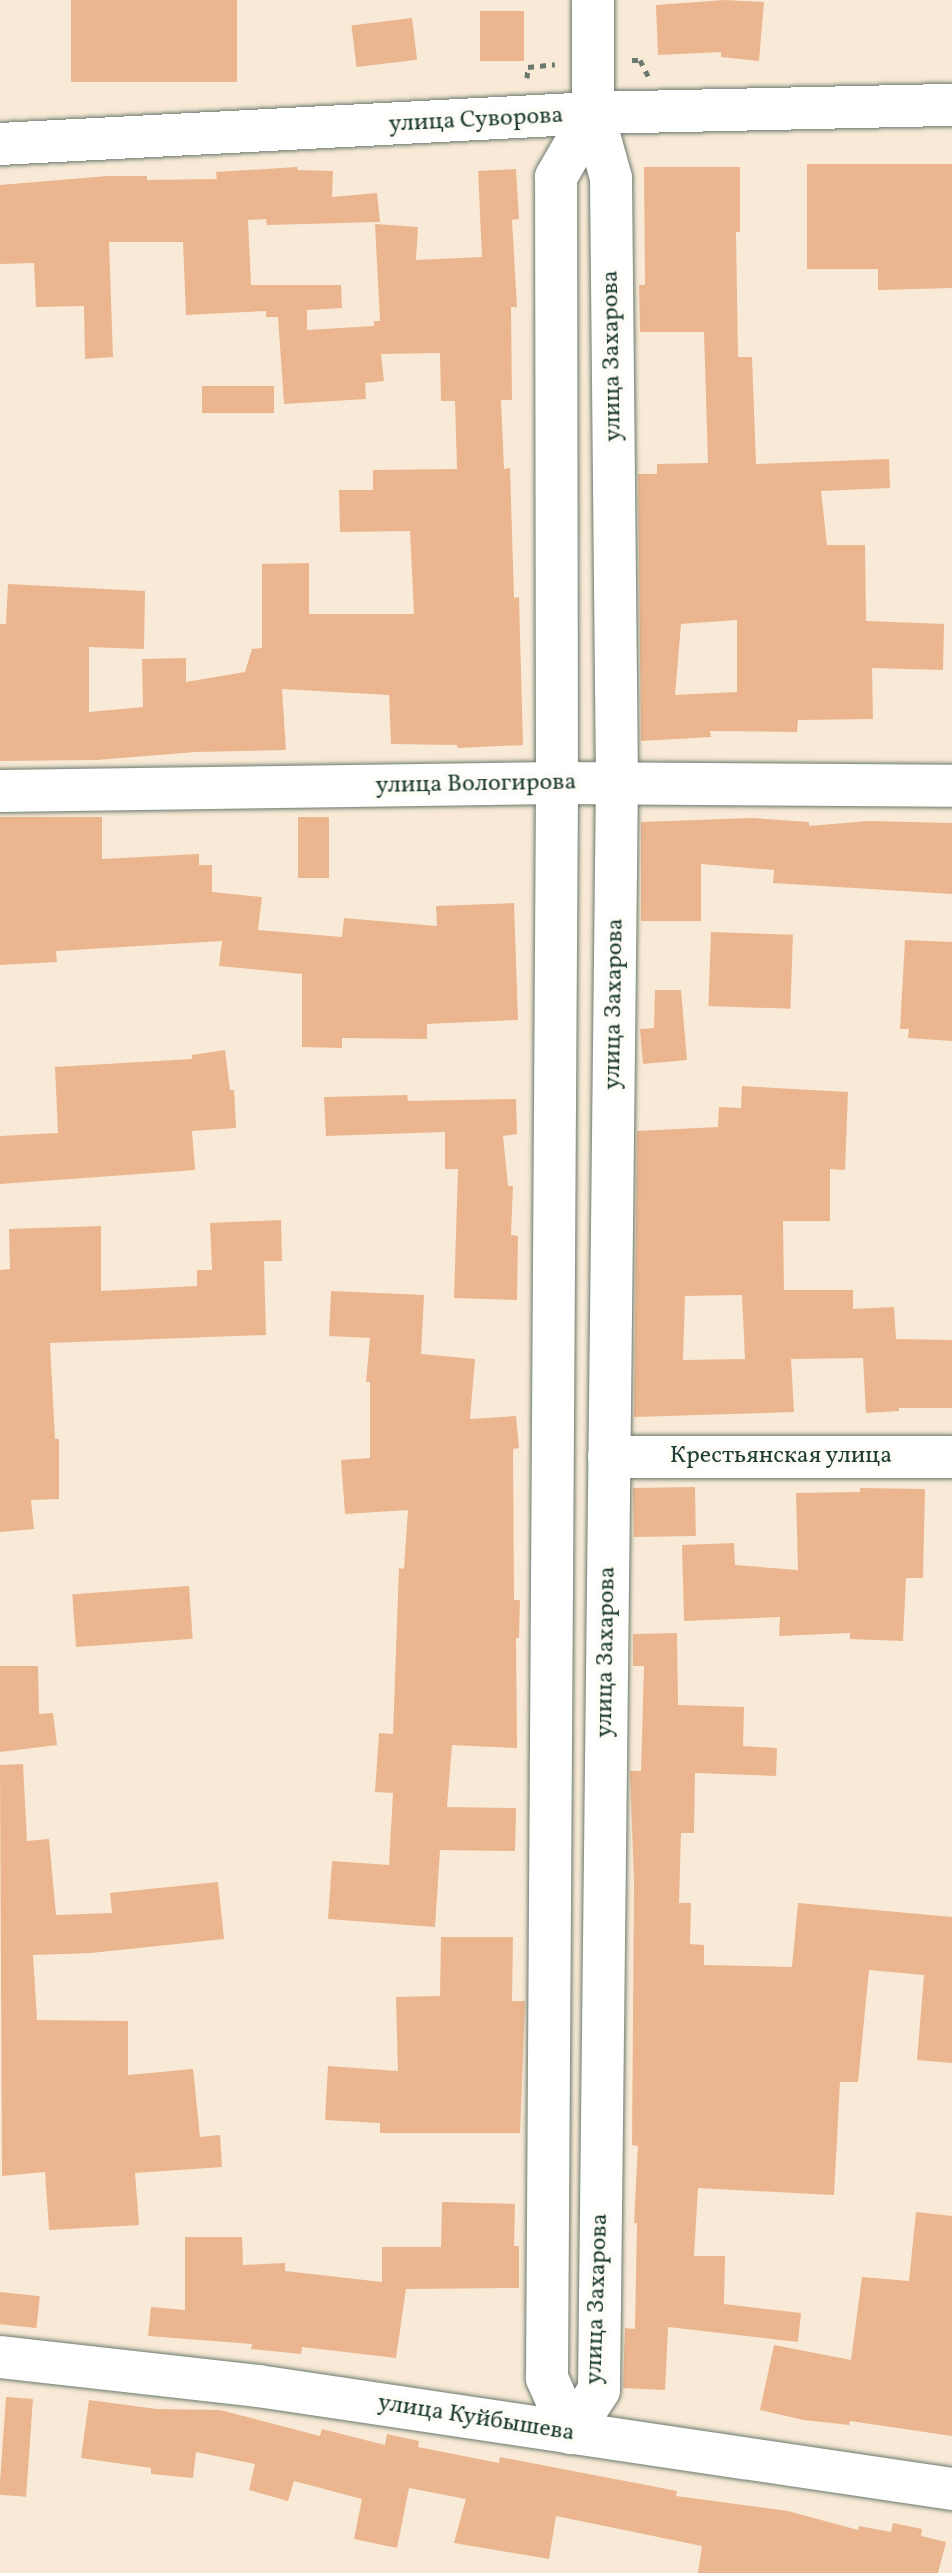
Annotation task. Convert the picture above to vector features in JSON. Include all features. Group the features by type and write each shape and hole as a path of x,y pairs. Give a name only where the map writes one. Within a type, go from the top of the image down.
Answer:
{"street":[{"name":"улица Захарова","path":"571,2433 599,2390 617,783 611,178 593,113 593,0"},
{"name":"улица Суворова","path":"0,144 593,113 952,105"},
{"name":"улица Захарова","path":"571,2433 547,2378 557,783 556,177 593,113"},
{"name":"улица Вологирова","path":"0,791 557,783 952,786"},
{"name":"Крестьянская улица","path":"609,1457 952,1457"},
{"name":"улица Куйбышева","path":"0,2357 258,2386 952,2489"}],"path":[{"path":"631,60 640,60 651,83"},
{"path":"527,91 528,67 564,63"}],"building":[{"path":"71,0 237,0 237,82 71,82"},
{"path":"725,0 764,2 759,61 721,57 721,52 658,55 656,5"},
{"path":"480,11 524,11 524,61 480,61"},
{"path":"412,18 417,60 357,67 351,25"},
{"path":"807,164 952,164 952,288 878,290 878,269 807,269"},
{"path":"297,167 298,170 333,171 332,197 377,193 380,222 267,225 266,219 248,220 251,285 341,285 342,308 307,310 307,330 374,326 374,321 380,321 375,224 418,227 416,260 482,257 478,171 516,169 519,219 512,220 517,307 511,307 512,400 501,400 504,469 510,468 514,598 519,597 523,745 458,748 457,745 391,744 389,695 282,689 286,750 196,752 96,760 0,761 0,624 6,624 8,584 145,591 144,649 89,647 89,712 143,707 142,659 186,658 186,682 245,672 252,649 262,648 262,564 309,563 309,614 414,614 410,531 340,532 339,490 373,490 373,470 457,469 455,401 441,401 440,353 381,354 384,381 365,383 366,399 284,404 278,317 266,317 266,311 186,315 183,242 109,242 113,357 85,359 84,306 36,307 34,263 0,264 0,185 108,176 147,176 147,180 217,179 216,172"},
{"path":"644,167 740,167 740,232 736,232 738,357 752,357 756,464 889,459 890,488 821,491 827,545 865,545 866,621 944,624 943,670 872,668 873,719 798,720 797,732 710,731 711,737 641,741 638,474 657,474 657,464 708,463 704,332 640,332 639,285 645,285","holes":["737,620 737,692 675,695 681,624"]},
{"path":"202,386 274,386 274,413 202,413"},
{"path":"0,817 102,817 102,859 199,854 199,865 212,865 212,892 262,897 258,930 342,937 344,918 437,926 436,906 514,903 518,1020 427,1024 427,1039 342,1038 342,1048 302,1047 302,974 219,966 222,941 56,951 57,962 0,965"},
{"path":"298,817 329,817 329,878 298,878"},
{"path":"752,818 809,822 809,826 868,821 952,823 952,894 773,883 774,870 701,864 701,921 641,921 641,822"},
{"path":"711,932 793,935 790,1009 708,1006"},
{"path":"905,940 952,942 952,1041 908,1038 909,1029 900,1029"},
{"path":"655,990 681,990 687,1060 643,1064 640,1029 654,1028"},
{"path":"225,1050 230,1090 234,1090 236,1128 192,1131 195,1170 0,1184 0,1136 58,1133 55,1067 192,1059 192,1055"},
{"path":"742,1086 848,1092 845,1170 830,1169 830,1221 783,1221 784,1290 853,1290 853,1309 894,1307 896,1339 952,1340 952,1408 899,1408 899,1411 866,1413 863,1358 791,1359 794,1412 634,1417 637,1131 718,1127 719,1107 741,1108","holes":["742,1295 745,1359 683,1360 685,1296"]},
{"path":"407,1095 408,1101 516,1099 517,1134 503,1136 508,1186 513,1186 511,1235 518,1236 517,1300 454,1298 458,1169 445,1169 445,1132 326,1136 324,1097"},
{"path":"281,1220 282,1261 264,1261 266,1335 50,1343 55,1439 59,1439 59,1499 31,1500 34,1529 0,1532 0,1270 10,1269 9,1229 101,1226 101,1291 197,1286 197,1270 212,1270 210,1223"},
{"path":"331,1291 424,1295 421,1354 475,1359 470,1419 516,1416 519,1448 513,1449 514,1600 520,1600 519,1638 516,1638 517,1748 452,1745 447,1807 516,1808 515,1851 440,1850 435,1927 328,1919 332,1861 389,1865 393,1793 375,1792 379,1733 393,1734 399,1568 404,1569 408,1510 345,1514 341,1460 370,1458 370,1382 366,1382 370,1338 329,1336"},
{"path":"695,1487 696,1536 634,1537 633,1488"},
{"path":"860,1488 925,1489 923,1578 906,1578 903,1641 850,1639 850,1633 779,1636 780,1617 684,1621 682,1545 734,1543 735,1565 798,1570 796,1493 860,1492"},
{"path":"189,1586 193,1639 76,1647 72,1594"},
{"path":"677,1633 678,1705 744,1707 743,1746 777,1748 776,1776 695,1773 694,1833 681,1833 679,1903 691,1903 690,1944 704,1945 704,1965 792,1967 798,1903 952,1917 952,2063 917,2060 924,1975 869,1970 858,2082 840,2082 834,2195 698,2188 694,2256 725,2256 724,2304 801,2313 798,2342 668,2327 665,2390 623,2388 625,2328 635,2329 637,2223 634,2223 638,2146 632,2145 634,1882 630,1771 641,1771 644,1666 633,1666 633,1634"},
{"path":"0,1666 38,1666 39,1714 53,1713 57,1745 0,1752"},
{"path":"23,1764 27,1841 49,1839 56,1915 112,1913 110,1893 218,1882 224,1939 91,1953 33,1955 37,2020 128,2021 128,2075 193,2069 200,2137 220,2135 222,2167 135,2173 139,2225 49,2230 45,2172 2,2176 0,1765"},
{"path":"441,1937 513,1937 512,2001 525,2001 520,2133 380,2133 380,2123 325,2120 328,2066 398,2071 396,1997 440,1996"},
{"path":"442,2202 515,2204 514,2246 519,2246 519,2288 406,2289 396,2358 302,2347 301,2354 251,2349 252,2344 148,2336 151,2307 185,2310 185,2237 242,2237 243,2265 285,2263 285,2271 382,2282 382,2247 441,2247"},
{"path":"916,2212 952,2216 952,2436 850,2421 849,2425 804,2420 760,2410 774,2345 851,2360 862,2277 909,2281"},
{"path":"0,2292 40,2296 36,2328 0,2324"},
{"path":"6,2397 33,2399 26,2497 0,2495"},
{"path":"89,2400 157,2409 220,2410 320,2436 322,2429 385,2445 387,2434 419,2441 418,2447 499,2463 500,2457 677,2491 676,2496 788,2511 858,2530 859,2526 891,2532 893,2523 922,2529 921,2536 946,2542 938,2573 698,2573 702,2546 556,2516 549,2559 454,2543 466,2499 409,2488 397,2548 354,2539 362,2499 294,2481 288,2501 249,2490 255,2464 196,2452 193,2478 151,2474 151,2468 81,2458"}]}
